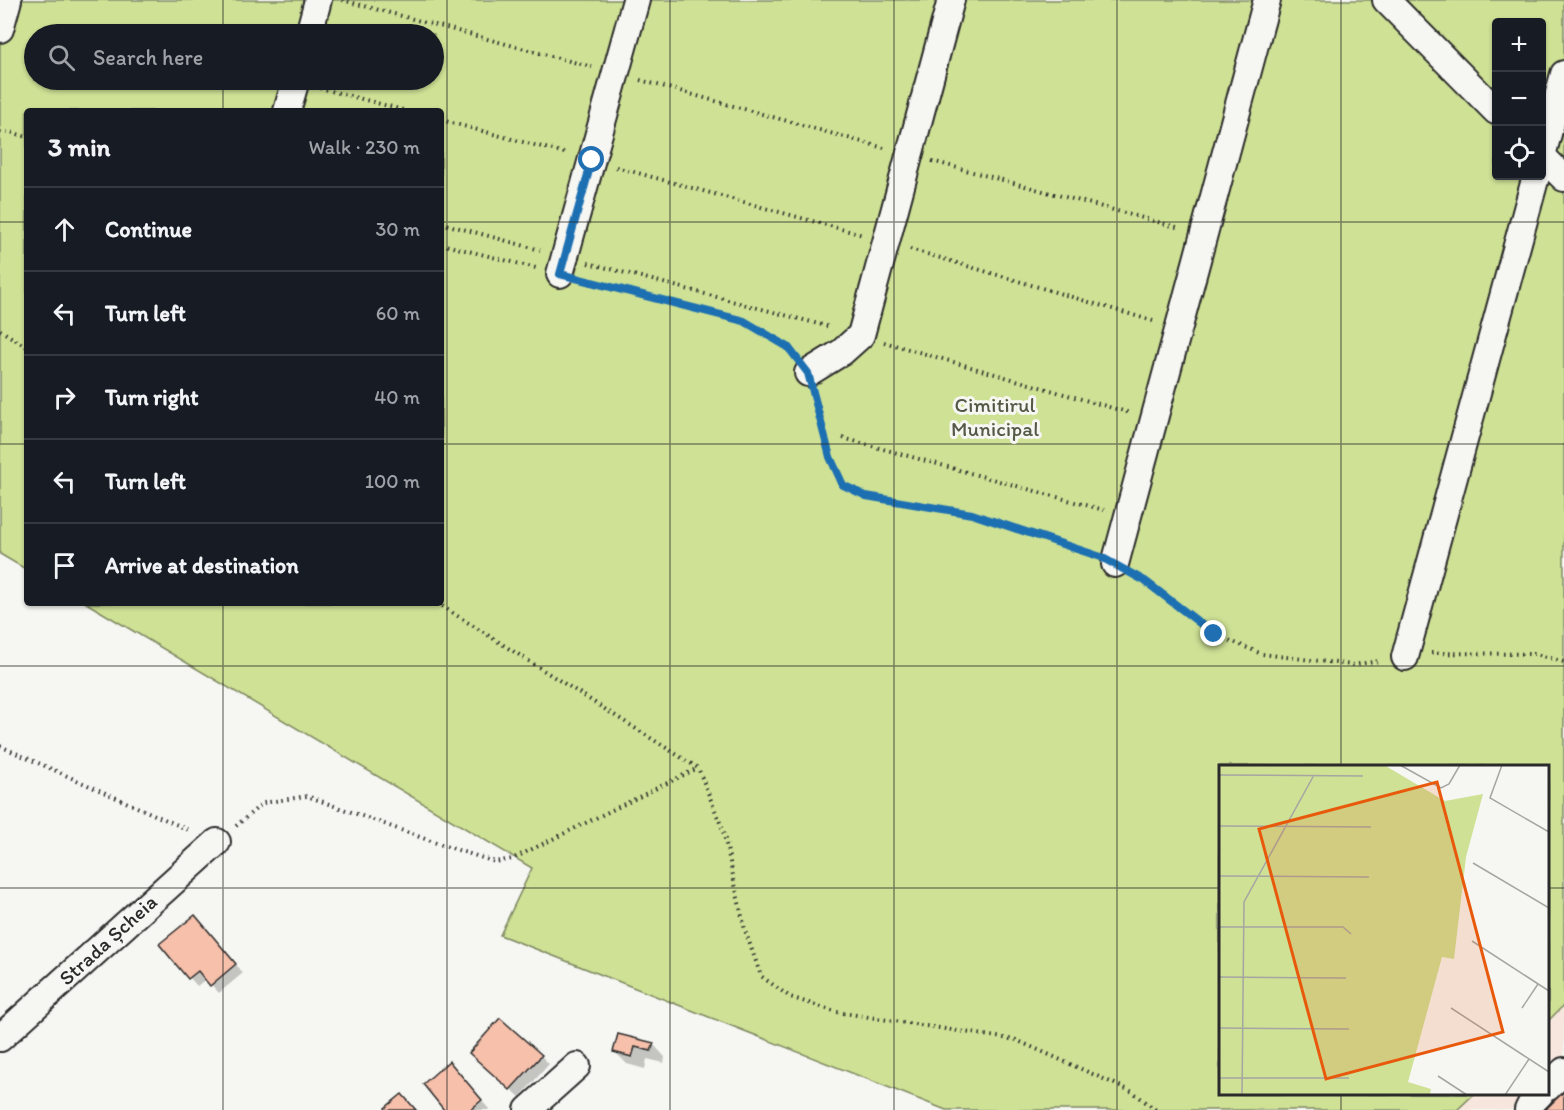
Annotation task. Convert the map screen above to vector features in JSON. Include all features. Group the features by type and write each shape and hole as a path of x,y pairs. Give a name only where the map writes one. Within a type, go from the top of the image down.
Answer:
{"street":[{"path":"0,29 8,0"},
{"path":"312,24 318,0"},
{"path":"563,266 636,0"},
{"path":"808,373 842,352 861,335 951,0"},
{"path":"1115,564 1267,0"},
{"path":"1386,0 1492,106"},
{"path":"1546,141 1564,74"},
{"path":"288,108 293,90"},
{"path":"1546,160 1564,178"},
{"path":"1405,657 1535,180"},
{"name":"Strada Șcheia","path":"0,1038 217,842"},
{"path":"528,1110 577,1066"},
{"path":"1549,1086 1564,1071"},
{"path":"1528,1110 1539,1095"}],"path":[{"path":"342,0 432,24"},
{"path":"444,27 1204,234"},
{"path":"329,90 395,108"},
{"path":"444,121 886,242 1178,329"},
{"path":"0,132 24,136"},
{"path":"444,224 563,266 744,321 788,347 808,373 830,457 843,485 866,496 972,514 1101,557 1145,581 1214,634 1262,654 1352,665 1437,652 1536,654 1564,662"},
{"path":"444,245 563,266"},
{"path":"0,330 24,345"},
{"path":"843,438 1128,516"},
{"path":"442,606 698,768 723,830 745,930 761,976 790,997 837,1012 1016,1040 1132,1092 1156,1110"},
{"path":"0,746 217,842 263,803 307,796 495,862 512,859 698,768"}],"shaded area":[{"path":"1564,1005 1564,1110 1457,1110 1473,1095 1549,1095 1549,1020"}],"green space":[{"name":"Cimitirul Municipal","path":"0,0 1564,0 1564,1005 1549,1020 1549,765 1219,765 1219,1095 1473,1095 1457,1110 946,1110 500,935 532,868 91,606 444,606 444,108 24,108 24,568 0,554"}],"building":[{"path":"195,915 236,964 210,986 198,971 188,979 159,944"},
{"path":"500,1018 542,1055 510,1090 469,1053"},
{"path":"618,1034 654,1043 651,1051 635,1047 632,1057 613,1052"},
{"path":"449,1061 482,1100 470,1110 444,1110 423,1084"},
{"path":"1564,1091 1564,1110 1545,1110"},
{"path":"402,1094 416,1110 386,1110 385,1108"}],"route":[{"path":"592,160 560,274 744,321 788,347 808,373 830,457 843,485 866,496 972,514 1101,557 1145,581 1214,634"}]}
